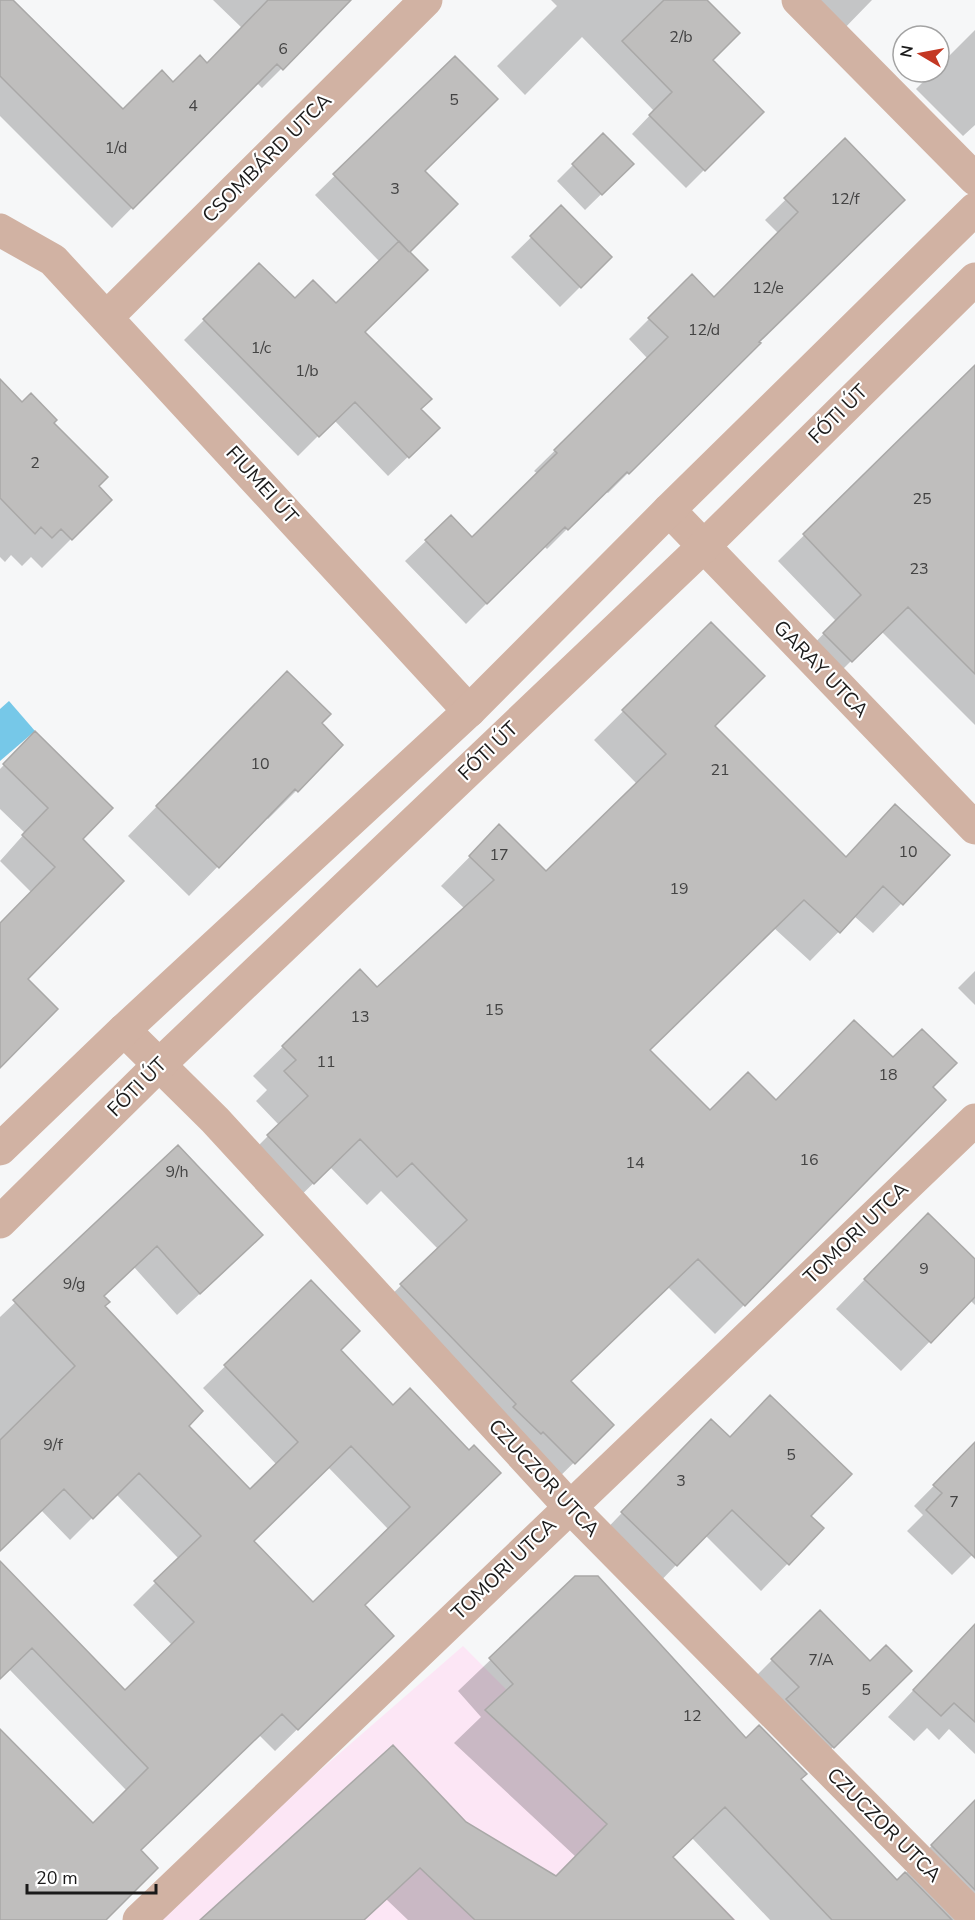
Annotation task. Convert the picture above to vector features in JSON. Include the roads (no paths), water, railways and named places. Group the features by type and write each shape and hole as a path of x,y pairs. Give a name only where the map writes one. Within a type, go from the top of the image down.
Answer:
{"street":[{"name":"CSOMBÁRD UTCA","path":"107,317 426,0"},
{"path":"798,0 975,179"},
{"name":"FIUMEI ÚT","path":"0,204 107,317 469,711"},
{"path":"0,1149 124,1030 469,711 669,510 975,209"},
{"name":"FIUMEI ÚT","path":"0,230 53,260"},
{"name":"FÓTI ÚT","path":"0,1222 160,1064 704,546 975,279"},
{"name":"GARAY UTCA","path":"669,510 975,828"},
{"name":"CZUCZOR UTCA","path":"124,1030 223,1129 568,1506 975,1917"},
{"name":"TOMORI UTCA","path":"140,1920 568,1506 975,1120"}],"water":[{"path":"9,701 35,731 0,761 0,709"}]}
